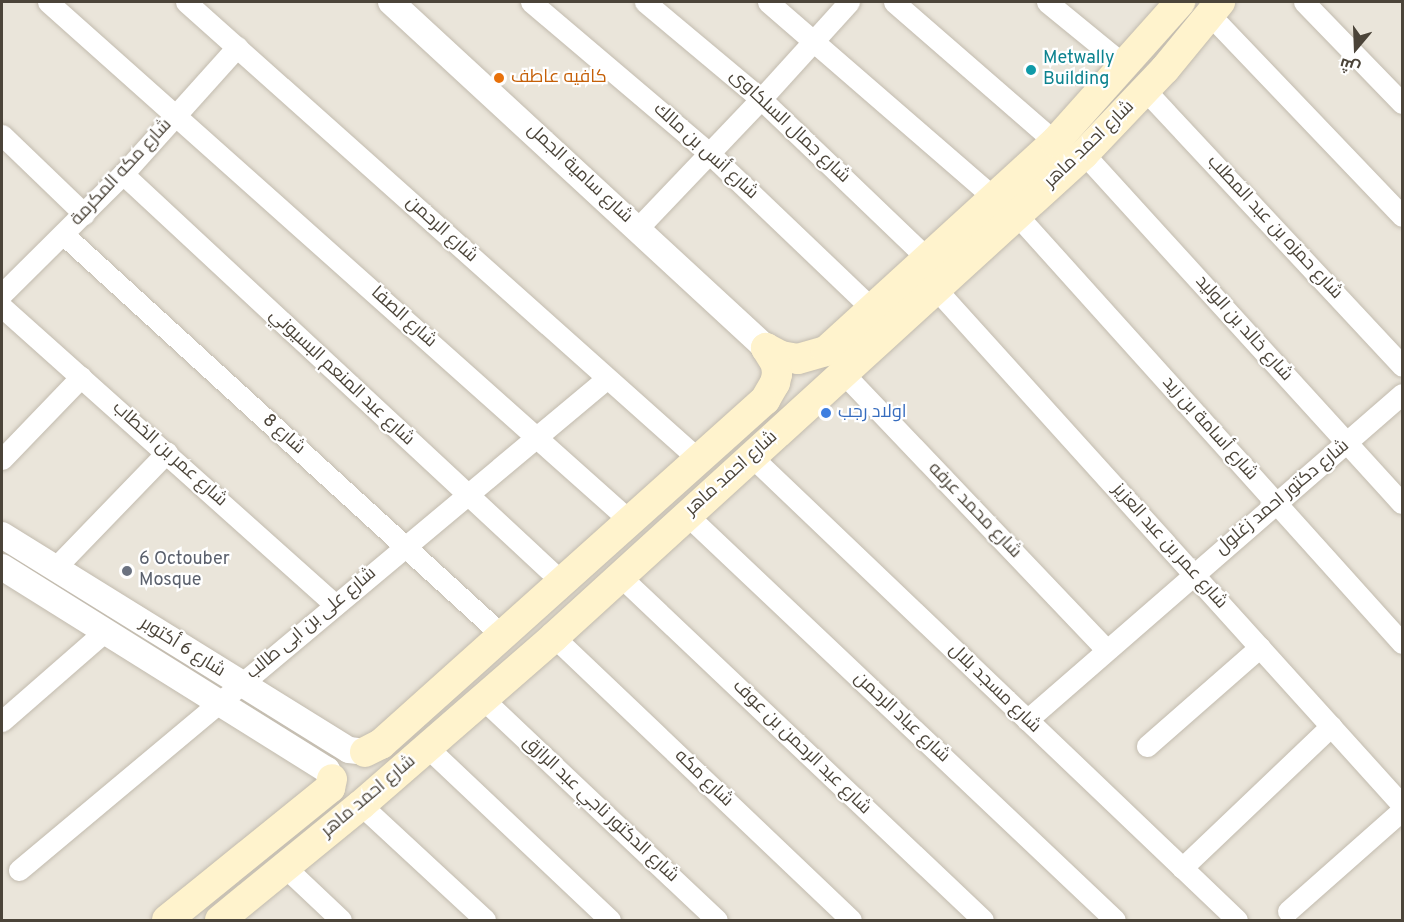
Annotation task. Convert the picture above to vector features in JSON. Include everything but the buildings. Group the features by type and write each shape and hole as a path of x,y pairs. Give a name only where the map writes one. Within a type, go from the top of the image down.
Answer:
{"main road":[{"name":"شارع احمد ماهر","path":"220,921 361,805 554,637 935,288 1005,206 1054,142 1180,2"},
{"name":"شارع احمد ماهر","path":"766,348 790,358 818,355 928,259 1084,154 1145,90 1215,8"},
{"name":"شارع احمد ماهر","path":"365,752 381,744 697,458 765,400 775,383 777,374 776,364 766,348"},
{"path":"765,400 787,424"},
{"name":"شارع احمد ماهر","path":"167,921 330,788 332,779"}],"street":[{"name":"شارع الصفا","path":"48,2 629,520"},
{"name":"شارع الرحمن","path":"186,2 697,458"},
{"name":"شارع سامية الجمل","path":"391,2 766,348"},
{"name":"شارع أنس بن مالك","path":"531,2 709,153 872,309"},
{"name":"شارع جمال السلكاوى","path":"645,2 761,99 928,259"},
{"name":"شارع أسامة بن زيد","path":"768,2 1005,206 1402,643"},
{"path":"638,228 761,99 849,2"},
{"path":"894,2 1054,142"},
{"path":"1047,2 1125,65"},
{"path":"1304,2 1402,103"},
{"path":"1215,8 1402,216"},
{"name":"شارع مكه المكرمة","path":"2,294 123,174 237,47"},
{"name":"شارع حمزه بن عبد المطلب","path":"1145,90 1402,366"},
{"path":"2,135 84,214"},
{"name":"شارع خالد بن الوليد","path":"1084,154 1402,503"},
{"name":"شارع عبد المنعم البسيوني","path":"123,174 561,581"},
{"name":"شارع 8","path":"63,234 503,636"},
{"name":"شارع عمر بن عبد العزيز","path":"935,288 1402,805"},
{"name":"شارع عمر بن الخطاب","path":"2,306 335,605"},
{"name":"شارع محمد عرفه","path":"843,373 1106,649"},
{"path":"2,459 81,377"},
{"name":"شارع على بن ابى طالب","path":"19,870 606,379"},
{"name":"شارع دكتور احمد زغلول","path":"1027,720 1402,394"},
{"path":"55,568 167,452"},
{"name":"شارع مسجد بلال","path":"752,456 1237,921"},
{"name":"شارع عباد الرحمن","path":"687,515 1115,921"},
{"name":"شارع 6 أكتوبر","path":"2,535 349,750 365,752"},
{"name":"شارع 6 أكتوبر","path":"2,567 327,770 332,779"},
{"name":"شارع عبد الرحمن بن عوف","path":"620,576 983,921"},
{"path":"2,720 105,632"},
{"name":"شارع مكه","path":"554,637 851,921"},
{"path":"1147,746 1260,647"},
{"name":"شارع الدكتور ناجي عبد الرازق","path":"483,699 717,921"},
{"path":"1182,868 1331,726"},
{"path":"427,747 610,921"},
{"path":"361,805 485,921"},
{"path":"1288,911 1402,810"},
{"path":"285,867 341,921"}],"shaded area":[{"path":"2,2 1402,2 1402,920 2,920"}],"place":[{"name":"Metwally Building","path":"1031,70"},
{"name":"كافيه عاطف","path":"499,78"},
{"name":"اولاد رجب","path":"826,413"},
{"name":"6 Octouber Mosque","path":"127,571"}]}
